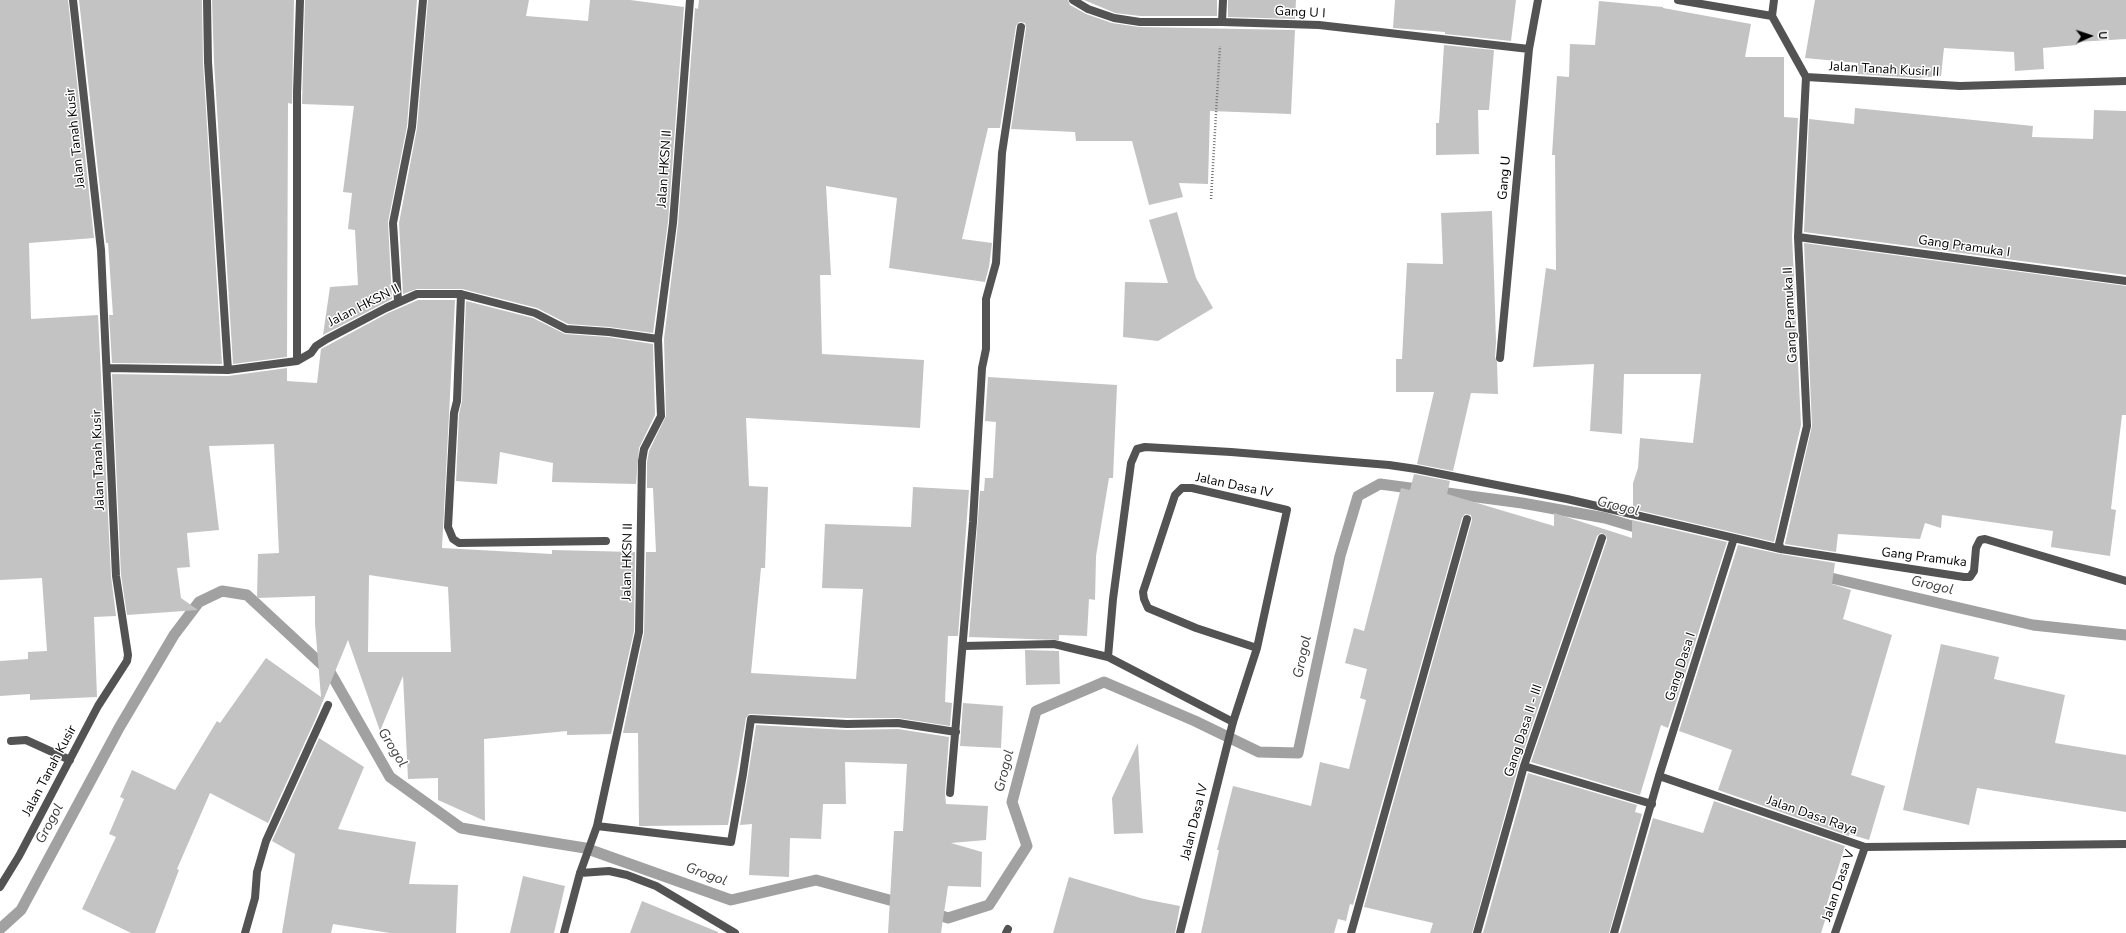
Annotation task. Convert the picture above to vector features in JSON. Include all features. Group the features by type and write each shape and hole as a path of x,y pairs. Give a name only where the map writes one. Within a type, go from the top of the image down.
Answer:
{"street":[{"name":"Jalan Tanah Kusir","path":"0,886 19,856 98,706 127,661 128,654 116,576 101,250 73,0"},
{"path":"207,0 208,62 228,370"},
{"path":"297,361 297,93 300,0"},
{"path":"398,302 393,223 412,127 423,0"},
{"name":"Jalan HKSN II","path":"564,933 580,873 597,826 639,632 642,462 644,449 661,416 658,339 673,223 690,0"},
{"name":"Gang U I","path":"1074,0 1088,9 1114,18 1140,22 1222,22 1319,25 1529,49"},
{"path":"1222,22 1223,0"},
{"name":"Gang U","path":"1500,358 1529,49 1538,0"},
{"path":"1678,0 1772,16"},
{"path":"1774,0 1772,16 1806,77"},
{"path":"950,793 973,522 982,368 986,349 986,299 996,264 1002,153 1021,27"},
{"name":"Jalan Tanah Kusir II","path":"1806,77 1960,86 2126,81"},
{"name":"Gang Pramuka II","path":"1781,549 1779,544 1806,426 1798,237 1806,77"},
{"name":"Gang Pramuka I","path":"1798,237 2126,281"},
{"name":"Jalan HKSN II","path":"107,368 228,370 297,361 311,353 316,346 327,339 398,302 417,294 461,294 535,313 566,329 609,332 658,339"},
{"path":"461,294 457,401 454,412 448,527 453,539 459,543 606,541"},
{"path":"1108,656 1113,599 1131,463 1137,450 1145,447 1238,452 1416,469 1567,499 1781,549"},
{"name":"Jalan Dasa IV","path":"1180,933 1221,762 1257,648 1287,510 1192,488 1182,488 1175,495 1143,592 1148,608 1196,628 1257,648"},
{"path":"1351,933 1467,519"},
{"name":"Gang Dasa II - III","path":"1477,933 1524,766 1602,538"},
{"name":"Gang Dasa I","path":"1659,776 1734,538"},
{"name":"Gang Pramuka","path":"1781,549 1970,577 1974,571 1976,548 1980,540 1985,539 2126,581"},
{"path":"963,646 1054,644 1108,656 1232,725"},
{"path":"246,933 255,898 257,872 266,841 328,705"},
{"path":"597,826 731,842 751,720 847,724 898,723 956,732"},
{"path":"11,741 26,740 70,760"},
{"path":"1524,766 1652,804"},
{"path":"1614,933 1659,776"},
{"name":"Jalan Dasa Raya","path":"1659,776 1865,847 2126,844"},
{"name":"Jalan Dasa V","path":"1835,933 1865,847"},
{"path":"580,873 609,871 627,874 656,886 735,933"}],"path":[{"path":"1211,200 1222,22"}],"building":[{"path":"0,0 68,0 94,238 29,243 31,319 98,315 111,576 116,616 94,617 97,697 30,700 30,694 0,696 0,661 28,659 28,652 47,651 42,578 0,580"},
{"path":"79,0 202,0 203,62 222,364 112,363 109,315 113,315 108,243 106,243"},
{"path":"212,0 294,0 292,104 288,103 287,357 233,364 214,62"},
{"path":"305,0 417,0 407,126 388,222 392,299 323,335 330,287 358,285 355,230 348,229 352,193 343,192 354,106 302,104"},
{"path":"428,0 529,0 526,16 588,21 590,0 630,0 684,7 668,222 653,333 609,327 568,324 537,308 462,289 417,289 403,294 399,223 417,128"},
{"path":"699,0 1068,0 1070,5 1086,14 1112,23 1139,27 1295,30 1291,114 1210,111 1208,184 1179,183 1183,197 1149,205 1132,141 1076,141 1075,132 1011,129 1026,28 1025,23 1019,22 1016,26 1000,128 988,128 962,239 992,243 989,267 985,282 889,268 897,198 826,186 831,275 820,275 822,354 924,360 920,428 746,418 749,486 768,487 765,568 761,568 751,673 856,679 863,589 822,588 825,524 911,527 913,487 969,490 958,636 948,636 945,702 952,703 950,726 898,718 847,718 749,714 746,718 728,825 639,826 638,733 623,733 644,633 646,552 656,552 653,488 647,488 647,462 649,451 666,416 664,339 678,224 695,8 698,9"},
{"path":"1084,0 1217,0 1217,16 1140,16 1115,13"},
{"path":"1228,0 1296,0 1295,19 1228,17"},
{"path":"1395,0 1516,0 1511,41 1445,34 1445,32 1393,28"},
{"path":"1815,0 2126,0 2126,39 2077,42 2077,45 2043,48 2044,69 2015,71 2014,52 1944,48 1941,76 1916,78 1857,74 1858,63 1805,58"},
{"path":"1599,1 1663,7 1751,24 1745,57 1784,57 1784,117 1798,118 1792,237 1801,425 1774,542 1633,509 1633,483 1638,468 1640,438 1693,443 1701,374 1624,374 1622,434 1590,431 1594,364 1533,367 1546,268 1556,270 1555,155 1552,155 1557,76 1569,77 1570,44 1595,45"},
{"path":"1444,45 1494,50 1489,110 1478,110 1479,154 1436,155 1436,123 1439,123"},
{"path":"1855,108 2033,126 2032,137 2093,139 2094,110 2126,111 2126,275 1804,232 1809,119 1854,124"},
{"path":"1492,211 1496,342 1495,357 1497,362 1498,394 1471,393 1453,471 1417,464 1434,392 1396,392 1396,359 1402,359 1407,263 1443,264 1441,213"},
{"path":"1177,212 1196,278 1213,308 1158,341 1123,337 1125,282 1168,283 1149,220"},
{"path":"1804,243 2126,286 2126,415 2122,415 2111,509 2116,510 2110,556 2051,547 2053,531 1942,515 1941,528 1925,523 1920,539 1838,534 1836,552 1785,544 1812,426"},
{"path":"418,300 455,300 442,548 552,554 552,550 635,552 634,631 611,734 567,735 567,731 484,739 485,821 438,800 438,778 408,779 403,676 380,731 348,640 316,718 268,823 210,793 177,869 179,870 155,933 131,933 82,909 116,837 109,834 124,799 120,797 132,770 175,790 217,721 220,723 266,658 321,697 315,624 315,596 257,598 258,554 279,553 274,444 209,446 219,530 187,533 190,567 177,568 181,598 198,610 127,615 121,575 112,374 228,376 287,368 287,381 317,383 321,349 388,313","holes":["369,575 448,587 451,652 368,652"]},
{"path":"466,301 533,318 565,334 608,337 653,344 655,415 639,448 636,484 552,482 553,463 500,452 497,484 456,481 459,414 462,401"},
{"path":"988,377 1117,385 1113,478 1109,478 1096,556 1095,600 1089,599 1087,636 1059,635 1059,640 969,637 980,491 984,491 985,478 993,478 996,422 985,421"},
{"path":"1414,474 1450,481 1447,494 1554,526 1554,513 1632,538 1632,520 1727,542 1668,728 1661,725 1640,795 1531,762 1607,540 1606,535 1601,533 1597,536 1519,764 1472,933 1430,933 1433,923 1364,907 1472,520 1471,515 1465,514 1462,518 1353,905 1350,904 1346,921 1338,919 1334,933 1201,933 1219,850 1217,850 1233,786 1311,806 1320,762 1349,769 1366,700 1360,698 1367,669 1345,663 1354,628 1364,631 1401,488 1410,490"},
{"path":"1738,545 1835,563 1832,584 1851,590 1843,619 1892,635 1851,775 1885,786 1869,840 1849,834 1849,836 1718,790 1732,750 1679,731"},
{"path":"1941,644 1999,657 1994,679 2065,695 2055,743 2126,755 2126,812 1977,788 1969,825 1903,810"},
{"path":"1025,650 1059,651 1060,684 1026,685"},
{"path":"963,703 1003,706 1001,748 960,746"},
{"path":"756,725 847,730 898,729 949,737 945,793 946,804 988,806 986,840 951,843 982,852 981,887 948,886 941,933 888,933 894,831 903,831 907,764 845,762 846,804 823,804 821,839 790,838 789,877 749,875 752,824 740,825"},
{"path":"319,738 364,767 338,829 416,842 409,884 458,885 456,933 390,933 333,924 331,933 282,933 295,854 272,841"},
{"path":"1138,743 1143,833 1114,834 1112,798"},
{"path":"1528,773 1637,805 1635,812 1642,814 1609,933 1483,933"},
{"path":"1714,801 1845,846 1826,907 1829,908 1821,933 1620,933 1653,818 1703,833"},
{"path":"523,876 565,886 554,933 510,933"},
{"path":"1069,877 1144,899 1180,906 1175,933 1053,933"},
{"path":"642,901 718,932 718,933 630,933"}],"waterway":[{"name":"Grogol","path":"930,912 948,918 989,905 1027,846 1012,802 1036,711 1104,682 1195,721 1259,752 1298,753 1340,556 1358,496 1380,484 1522,503 1605,518 1645,530"},
{"name":"Grogol","path":"1818,575 2033,625 2126,635"},
{"name":"Grogol","path":"0,929 21,910 119,728 174,635 199,602 222,591 247,595 330,672 390,777 461,828 585,848 731,900 816,880 904,904"}]}
